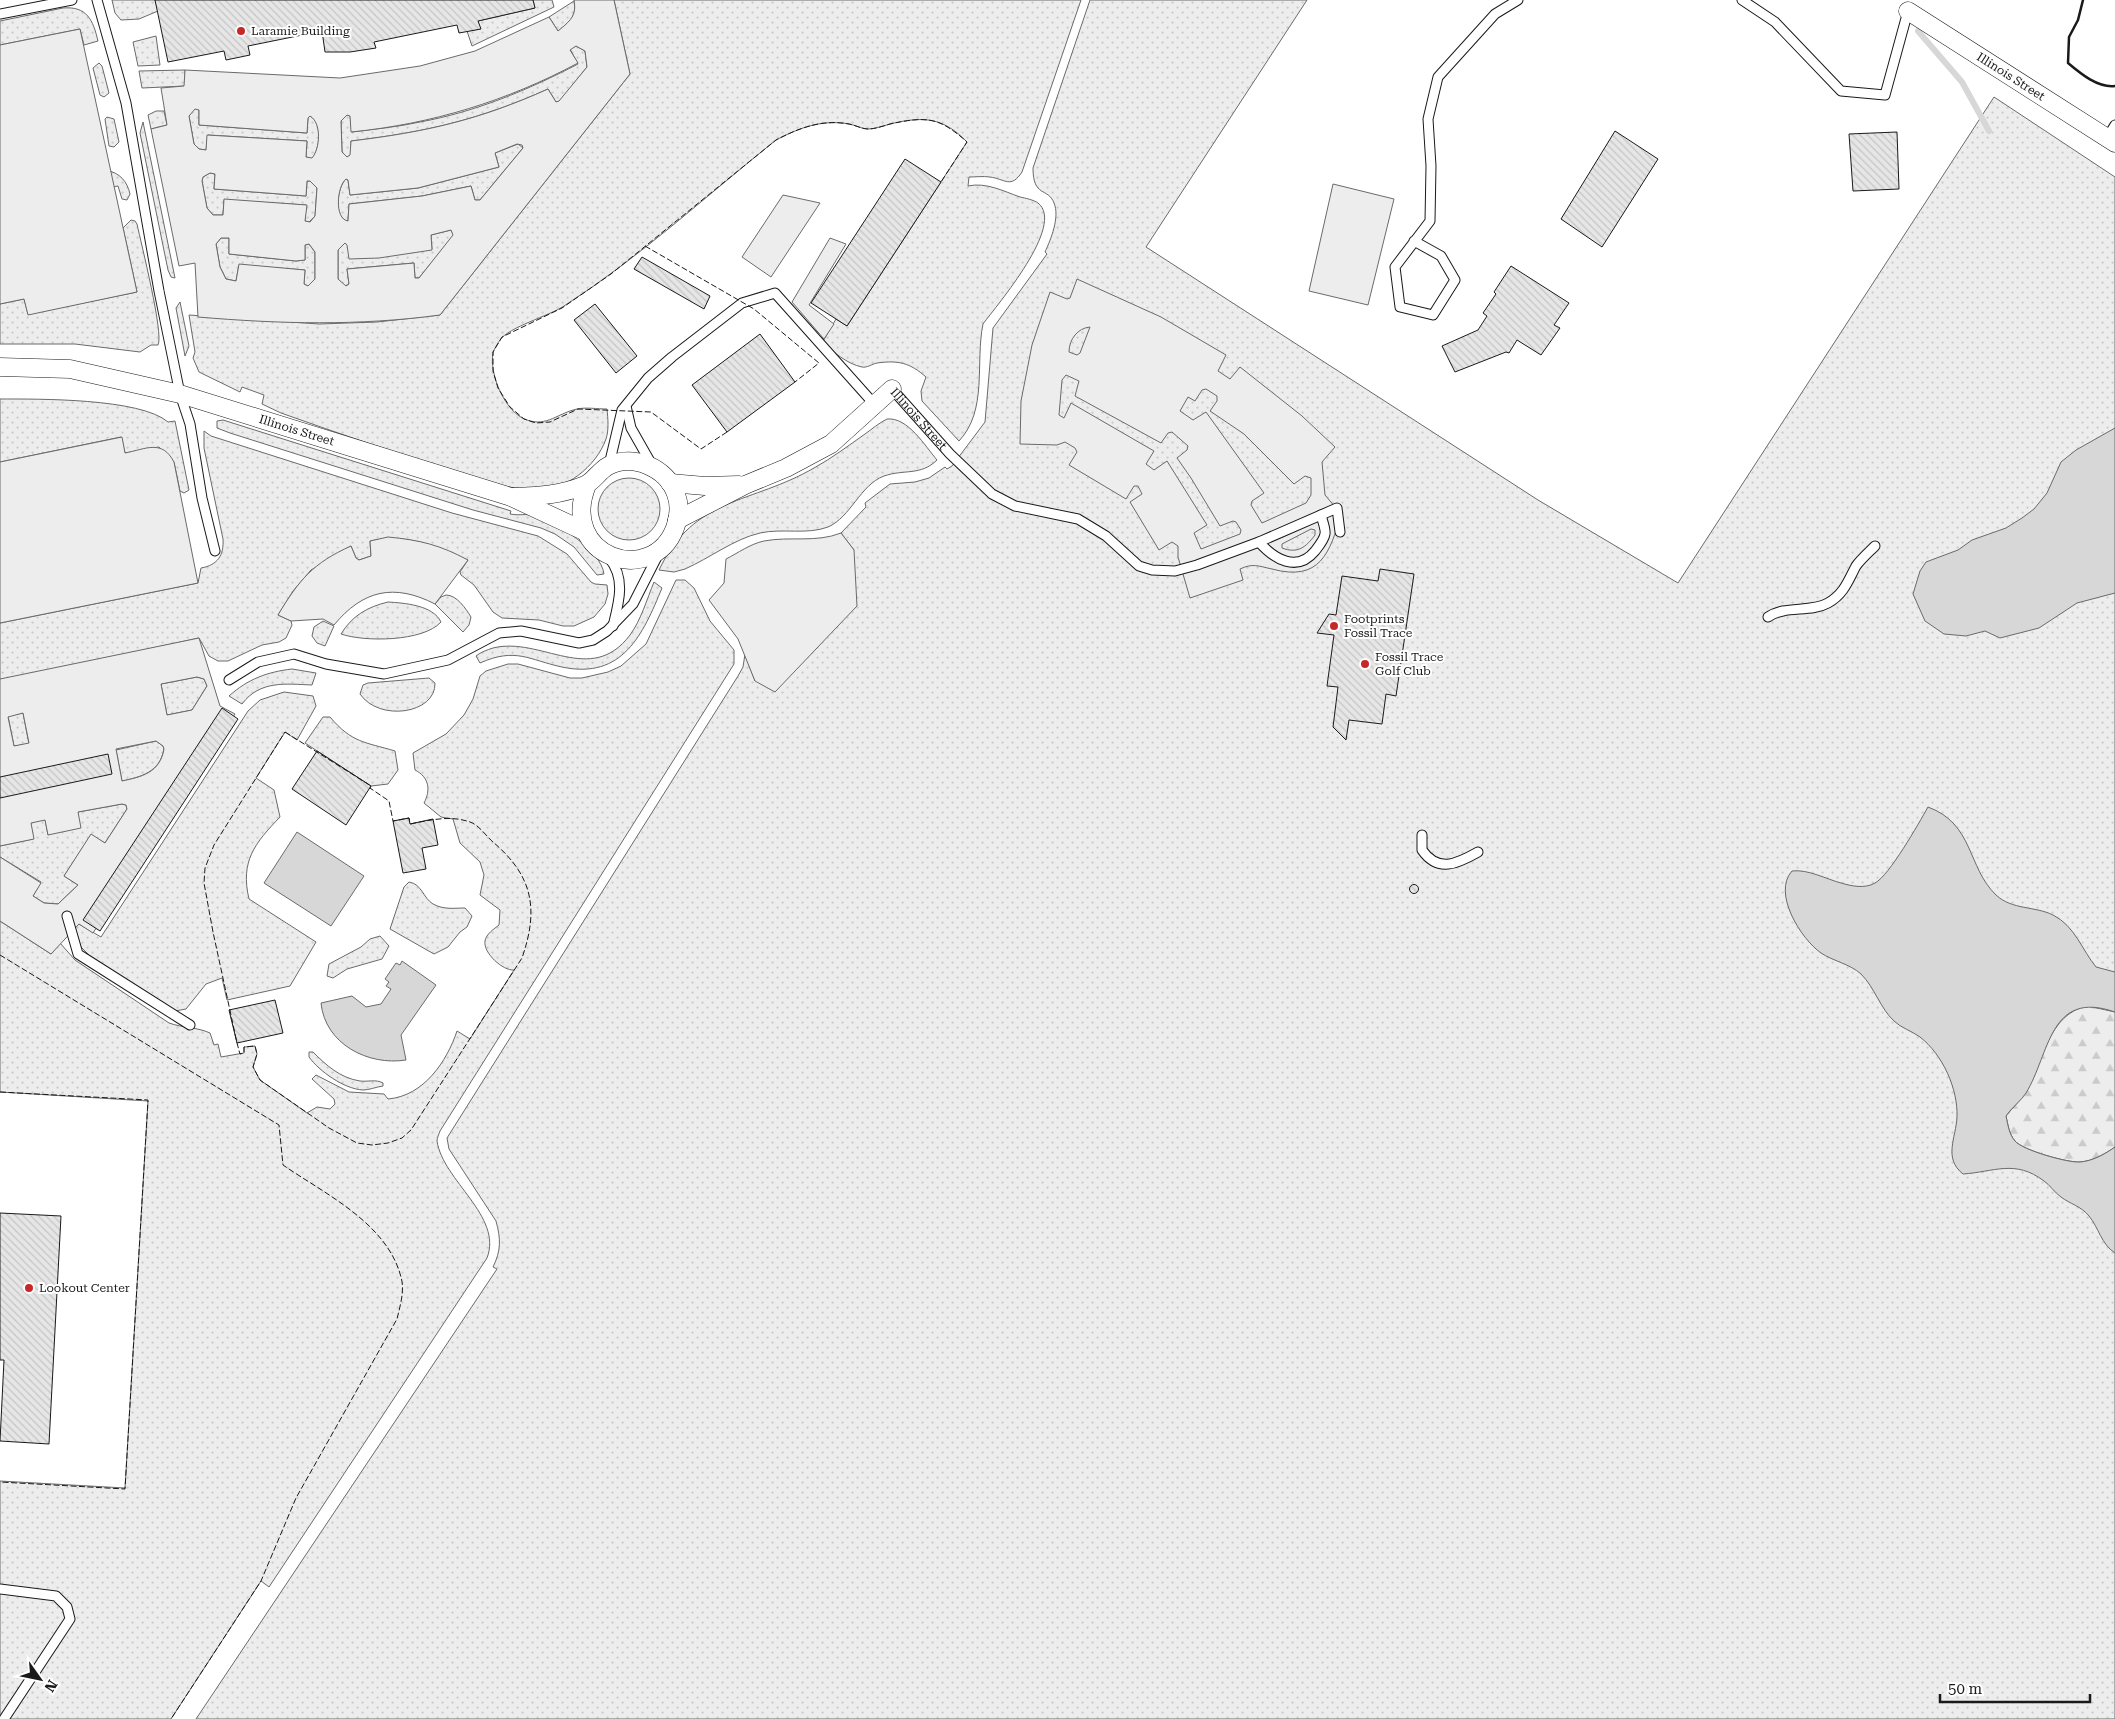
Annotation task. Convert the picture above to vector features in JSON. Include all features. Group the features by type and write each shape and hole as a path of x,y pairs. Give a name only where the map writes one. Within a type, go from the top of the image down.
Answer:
{"street":[{"name":"Illinois Street","path":"1908,11 2112,135"},
{"name":"Illinois Street","path":"0,368 70,369 180,394 511,497 584,531"},
{"name":"Illinois Street","path":"678,520 745,485 786,468 832,444 892,389"},
{"path":"631,462 653,467 670,483 676,494 678,520 672,535 662,547 650,555 636,559 622,559 606,554 594,544 584,531 580,515 581,499 587,484 597,473 609,465 631,462"},
{"name":"Illinois Street","path":"670,483 705,486 745,485"},
{"path":"511,497 555,496 587,484"}],"lane":[{"path":"0,14 72,0"},
{"path":"97,0 126,103 180,394 190,424 202,498 215,551"},
{"path":"1414,241 1441,256 1455,280 1433,315 1400,307 1395,267 1414,241 1430,221 1431,166 1428,119 1438,77 1495,14 1518,0"},
{"path":"1742,0 1775,22 1841,91 1885,96 1908,11"},
{"path":"609,465 622,410 648,378 742,303 775,293 875,405"},
{"name":"Illinois Street","path":"892,389 950,454 992,494 1015,506 1078,519 1106,536 1139,566 1152,570 1175,571 1190,567 1259,542 1321,515"},
{"path":"626,406 631,428 653,467"},
{"path":"1259,542 1270,555 1287,562 1300,563 1309,558 1323,539 1325,534 1321,515 1337,508 1340,532"},
{"path":"1768,617 1776,612 1815,608 1827,604 1845,589 1858,564 1875,546"},
{"path":"228,680 258,662 294,654 326,664 384,674 448,660 499,633 521,631 579,643 602,635 633,604 662,547"},
{"path":"606,554 618,570 620,579 620,593 613,626"},
{"path":"1422,835 1422,850 1436,864 1449,866 1478,852"},
{"path":"67,916 78,954 190,1025"},
{"path":"0,1589 56,1596 67,1608 70,1620 4,1719"}],"green space":[{"path":"112,0 155,0 158,11 139,19 121,20 115,13"},
{"path":"533,0 552,0 554,7 472,46 467,31 480,29 478,21 535,8"},
{"path":"614,0 1081,0 1022,172 1011,182 990,177 969,177 968,186 988,186 1032,200 1038,203 1044,214 1043,229 1037,246 1014,283 983,324 977,401 968,429 959,441 922,401 921,391 926,377 920,372 898,362 877,363 864,367 856,365 822,343 836,319 847,326 967,142 941,123 923,120 902,121 868,129 849,124 820,124 802,128 776,140 619,268 564,306 520,326 499,341 493,353 492,362 496,382 512,410 519,416 534,422 541,422 577,409 607,409 608,432 595,459 578,475 558,486 547,489 526,490 487,481 414,458 281,413 262,404 264,395 242,387 240,392 199,372 193,358 195,352 189,315 319,324 377,322 440,315 630,74"},
{"name":"Fossil Trace Golf Club","path":"1090,0 1307,0 1146,247 1538,500 1678,583 1994,97 2115,177 2115,1719 196,1719 497,1269 493,1267 498,1256 499,1245 496,1221 449,1149 447,1138 738,676 743,667 745,654 755,681 854,550 841,533 866,507 865,503 890,484 915,482 929,478 945,467 947,469 952,466 985,422 993,328 1047,254 1045,252 1054,228 1056,209 1054,203 1035,184 1033,168"},
{"path":"574,1 573,15 569,22 558,31 549,17"},
{"path":"63,8 78,9 88,16 98,41 84,45 80,29 0,45 0,21"},
{"path":"156,36 160,65 138,66 133,42"},
{"path":"576,46 585,51 587,67 560,101 556,102 548,89 475,117 428,129 351,141 351,155 347,157 342,152 341,120 347,115 350,115 352,132 412,124 441,118 481,106 540,83 578,64 570,49"},
{"path":"99,63 102,66 109,93 104,97 100,95 93,68"},
{"path":"185,70 185,86 142,88 139,71"},
{"path":"197,108 199,110 199,125 307,133 308,118 310,116 317,124 319,136 315,155 312,159 306,157 307,141 208,135 206,150 199,149 194,144 189,116 192,110"},
{"path":"156,111 164,111 167,125 151,129 148,115"},
{"path":"107,117 114,119 119,142 114,147 109,146 105,119"},
{"path":"143,122 175,278 171,277 168,270 140,133"},
{"path":"518,144 523,148 480,200 475,200 471,186 422,196 349,204 348,221 340,215 338,202 340,189 346,179 348,180 350,195 418,188 499,167 495,153"},
{"path":"106,170 119,175 125,181 130,194 127,200 122,199 118,186 101,189"},
{"path":"210,173 215,174 214,189 306,196 307,181 310,181 317,188 315,216 309,222 305,221 306,205 224,200 223,215 213,215 207,208 202,181 203,177"},
{"path":"131,220 137,224 147,268 158,324 158,345 151,345 140,352 75,344 0,344 0,304 24,299 28,314 137,292 123,228"},
{"path":"451,230 454,235 419,278 415,278 414,263 347,269 349,284 345,286 338,279 338,250 345,243 432,249 431,235"},
{"path":"221,238 229,238 229,254 296,261 305,260 305,245 309,244 315,252 315,279 308,286 304,284 305,270 239,265 236,281 226,279 220,267 216,244"},
{"path":"180,302 189,346 185,356 176,308"},
{"path":"0,399 62,400 113,404 154,414 168,422 175,421 189,490 184,493 180,491 174,462 159,447 125,453 121,437 0,462"},
{"path":"887,419 895,420 909,427 937,460 925,468 891,474 876,480 868,486 843,516 828,527 812,531 760,533 731,544 685,569 674,572 659,570 673,546 689,528 707,515 726,505 791,480 814,468"},
{"path":"223,420 511,511 510,514 532,515 566,531 587,547 601,565 604,574 597,575 574,547 555,534 541,528 473,510 230,433 217,428 217,421"},
{"path":"204,431 211,436 452,513 538,536 567,554 591,582 607,585 608,594 605,604 594,617 574,626 563,626 539,620 502,618 493,612 474,585 461,575 460,572 468,560 420,542 384,539 370,541 371,556 359,560 356,558 351,546 311,570 293,591 278,615 291,621 292,625 286,638 279,642 262,645 228,661 218,661 209,656 199,638 0,681 0,623 198,583 201,568 216,562 221,554 223,539 204,448"},
{"path":"623,478 635,478 651,487 658,497 660,509 658,521 651,531 635,540 623,540 612,535 603,526 598,515 598,503 603,492 612,483"},
{"path":"676,580 685,580 694,588 710,621 734,650 734,664 438,1137 437,1141 442,1156 480,1213 487,1228 490,1243 487,1258 269,1587 261,1581 171,1719 0,1719 0,1481 125,1488 148,1101 0,1092 0,921 51,954 60,943 75,960 169,1023 210,1033 214,1045 218,1044 221,1057 244,1053 244,1047 255,1046 257,1054 253,1067 260,1080 307,1113 317,1107 330,1109 335,1104 334,1099 312,1079 316,1075 349,1092 384,1094 388,1099 413,1091 423,1084 440,1065 457,1031 470,1039 514,970 499,964 487,951 485,941 490,932 499,925 500,910 480,895 484,875 480,862 460,843 453,819 441,817 424,803 428,793 427,784 423,776 415,770 413,753 446,734 464,715 473,699 480,676 486,671 508,664 518,664 570,678 582,678 608,672 621,666 646,644"},
{"path":"654,582 662,588 638,637 628,650 615,660 601,667 583,669 562,667 513,655 493,658 480,663 476,656 493,648 511,646 582,659 599,657 615,650 630,635 641,616"},
{"path":"446,595 454,597 471,617 469,625 463,632 435,604 441,597"},
{"path":"388,602 410,604 425,608 437,616 441,622 432,629 408,637 378,639 351,637 341,634 355,617 373,607"},
{"path":"323,621 334,626 325,646 317,643 312,636 314,627"},
{"path":"292,669 316,673 312,685 283,684 265,687 249,696 242,704 229,696 243,685 258,677"},
{"path":"197,677 204,679 207,686 192,710 167,715 161,684"},
{"path":"429,678 435,683 433,694 426,702 405,711 392,711 380,708 369,703 360,694 363,685 368,683"},
{"path":"284,692 313,696 316,706 297,740 285,732 256,778 274,790 280,817 263,835 252,853 248,863 247,886 249,899 316,942 290,986 227,1000 222,978 206,984 186,1009 175,1011 90,956 81,947 75,928 79,924 101,937 248,711 260,700"},
{"path":"23,713 29,744 14,746 8,716"},
{"path":"323,717 330,717 352,737 395,751 398,770 388,784 371,786 305,743"},
{"path":"156,741 164,749 162,757 154,768 136,778 122,781 116,750"},
{"path":"122,804 126,805 127,809 105,843 91,835 64,876 78,885 58,904 44,903 33,896 41,882 0,857 0,846 33,839 30,823 45,819 48,835 78,812"},
{"path":"409,882 417,885 433,904 445,908 465,908 472,916 467,927 460,932 448,947 434,954 390,929 404,887"},
{"path":"380,936 389,946 382,959 347,969 333,978 327,976 329,964 361,947 370,939"},
{"path":"2088,1006 2115,1012 2115,1147 2094,1159 2074,1162 2046,1155 2019,1145 2011,1135 2006,1116 2026,1092 2055,1029 2064,1018"},
{"path":"309,1052 313,1052 328,1066 346,1077 360,1081 380,1082 383,1083 383,1086 363,1090 340,1083 313,1062 309,1057"}],"shaded area":[{"path":"574,0 614,0 630,74 440,315 380,321 319,323 198,317 195,263 179,266 151,129 167,125 161,88 184,86 185,70 340,78 420,66 475,51 549,17 558,31 572,18 575,6","holes":["576,46 585,51 587,67 559,101 556,102 548,89 475,117 428,129 351,141 350,155 347,157 342,152 341,121 347,115 350,116 351,132 411,123 468,109 524,89 578,63 570,50","195,109 199,110 199,125 307,133 308,118 310,116 314,119 318,130 317,149 312,158 306,157 307,141 207,135 206,150 199,149 194,144 189,116","517,144 522,145 523,148 480,200 475,200 471,186 422,196 349,204 348,221 344,219 339,209 339,195 346,179 348,180 350,195 418,188 499,167 495,153","210,173 215,174 214,189 306,196 307,181 310,181 317,188 315,216 310,222 305,221 307,205 224,199 223,215 213,215 207,208 202,181 203,177","451,230 453,235 419,278 415,278 414,263 347,269 349,284 346,286 338,279 338,250 345,243 349,259 379,258 432,250 431,235","221,238 229,238 229,254 296,261 305,260 305,245 309,244 315,252 315,279 308,286 304,284 305,270 239,264 236,281 226,279 220,267 216,244"]},
{"path":"80,29 137,292 28,315 24,299 0,304 0,45"},
{"path":"1333,184 1394,199 1368,305 1309,291"},
{"path":"783,195 820,203 771,277 742,257"},
{"path":"830,238 846,244 809,305 834,324 824,339 792,302"},
{"path":"1077,279 1161,317 1226,355 1218,371 1230,379 1240,367 1302,416 1335,447 1322,462 1325,495 1341,514 1332,541 1320,561 1312,568 1301,571 1288,572 1256,566 1245,567 1240,569 1243,580 1190,598 1178,557 1178,546 1172,542 1159,550 1130,502 1142,494 1138,486 1134,486 1126,499 1069,465 1077,452 1075,448 1065,442 1057,445 1020,444 1021,401 1032,345 1050,292 1067,299 1070,298","holes":["1090,327 1080,353 1077,355 1069,352 1072,339 1078,332","1066,375 1079,381 1075,396 1161,443 1168,433 1172,432 1188,446 1187,450 1177,458 1220,526 1233,521 1236,522 1241,530 1240,534 1201,549 1194,533 1207,525 1167,461 1154,470 1146,464 1154,451 1071,403 1064,418 1059,415 1062,380","1206,389 1217,396 1217,401 1210,411 1244,434 1294,484 1305,476 1311,478 1311,495 1306,503 1262,523 1251,505 1252,501 1264,493 1206,412 1193,420 1180,411 1188,397 1195,401 1202,390","1311,529 1315,530 1315,535 1308,543 1297,550 1282,548 1282,544"]},
{"path":"2115,428 2115,593 2077,603 2039,628 2000,638 1985,631 1966,636 1944,634 1925,621 1913,594 1920,571 1926,562 1958,550 1972,540 2006,528 2022,518 2034,509 2047,493 2061,462 2076,450"},
{"path":"122,437 125,453 153,447 159,448 164,450 174,462 198,583 0,623 0,462"},
{"path":"841,533 854,550 857,606 775,692 755,681 738,639 709,600 724,583 726,559 759,542 783,539 813,539"},
{"path":"388,537 430,544 468,560 435,604 420,597 393,592 368,597 345,613 334,625 323,619 291,621 278,615 300,582 317,566 351,546 356,558 359,560 371,556 370,541"},
{"path":"199,638 220,706 235,714 93,933 79,924 51,954 0,921 0,857 41,883 33,896 44,903 58,904 78,885 64,876 91,834 105,843 127,809 126,805 122,804 78,812 81,828 48,835 45,820 31,823 34,839 0,846 0,679","holes":["197,677 204,679 207,686 192,710 167,715 161,684","23,713 29,743 14,746 8,717","156,741 164,749 162,757 154,769 136,778 122,781 116,749"]},
{"path":"1928,807 1943,815 1954,824 1962,835 1987,884 1996,895 2016,906 2046,912 2061,920 2073,932 2096,967 2115,972 2115,1012 2093,1007 2077,1009 2064,1017 2047,1044 2026,1093 2006,1116 2010,1132 2019,1145 2046,1155 2080,1162 2099,1157 2115,1147 2115,1253 2103,1241 2086,1213 2061,1197 2033,1174 2023,1170 2004,1168 1963,1174 1957,1168 1952,1154 1957,1117 1955,1095 1948,1073 1936,1053 1920,1037 1900,1026 1889,1016 1861,974 1826,956 1813,946 1798,927 1792,915 1785,891 1787,880 1792,871 1811,873 1854,886 1871,885 1881,878 1896,860"},
{"path":"297,832 364,876 331,926 264,883"},
{"path":"402,961 436,985 401,1035 406,1060 392,1061 363,1055 340,1041 331,1030 324,1017 321,1003 352,996 366,1007 381,1004 391,989 386,986 389,982 385,979 396,963 400,965"}],"building":[{"name":"Laramie Building","path":"155,0 533,0 535,8 478,21 481,29 459,33 457,25 374,42 376,48 350,52 325,52 322,31 248,46 250,55 226,60 224,51 168,62"},
{"path":"1615,131 1658,159 1602,247 1561,219"},
{"path":"1897,132 1899,189 1853,191 1849,134"},
{"path":"905,159 941,182 847,326 811,303"},
{"path":"642,257 710,296 704,309 634,269"},
{"path":"1511,266 1569,303 1554,325 1560,328 1541,355 1517,340 1509,353 1506,352 1455,372 1442,346 1478,330 1487,316 1483,313"},
{"path":"595,304 637,356 616,373 574,320"},
{"path":"760,334 795,382 727,432 692,385"},
{"name":"Fossil Trace Golf Club","path":"1380,569 1414,574 1396,696 1386,694 1382,724 1349,720 1346,740 1333,727 1338,687 1327,686 1334,635 1317,633 1329,614 1336,615 1342,576 1378,581"},
{"path":"222,708 238,719 100,931 83,920"},
{"path":"317,751 371,786 346,825 292,789"},
{"path":"108,754 112,774 0,798 0,777"},
{"path":"409,818 410,824 433,819 438,845 422,848 426,869 403,873 393,821"},
{"path":"1414,885 1418,889 1414,893 1410,889"},
{"path":"275,1000 283,1033 237,1043 229,1010"},
{"name":"Lookout Center","path":"0,1213 61,1216 49,1444 0,1441 4,1360 0,1360"}],"waterway":[{"path":"1918,31 1962,82 1989,131"}],"fence":[{"path":"727,432 701,449 651,412 578,409 550,422 536,423 524,419 510,407 498,388 493,371 493,352 502,337 562,308 611,274 776,140 802,128 829,123 849,124 868,129 914,120 940,123 967,142 941,182"},
{"path":"645,246 754,309 819,363 795,382"},
{"path":"285,732 371,786 370,788 389,801 393,821 409,818 410,824 440,819 470,822 506,855 517,868 529,894 530,924 522,958 411,1130 402,1138 388,1143 372,1145 357,1143 329,1128 260,1080 253,1067 257,1054 255,1046 244,1047 244,1053 240,1054 237,1043 204,883 205,868 214,845 285,732"},
{"path":"0,955 279,1125 283,1165 335,1199 369,1225 394,1258 401,1277 401,1304 397,1319 296,1498 261,1581 171,1719"},
{"path":"0,1092 148,1100 125,1489 0,1482"}],"wall":[{"path":"2083,0 2078,20 2069,37 2068,63 2096,83 2115,86"}],"place":[{"name":"Laramie Building","path":"241,31"},
{"name":"Footprints Fossil Trace","path":"1334,626"},
{"name":"Fossil Trace Golf Club","path":"1365,664"},
{"name":"Lookout Center","path":"29,1288"}]}
